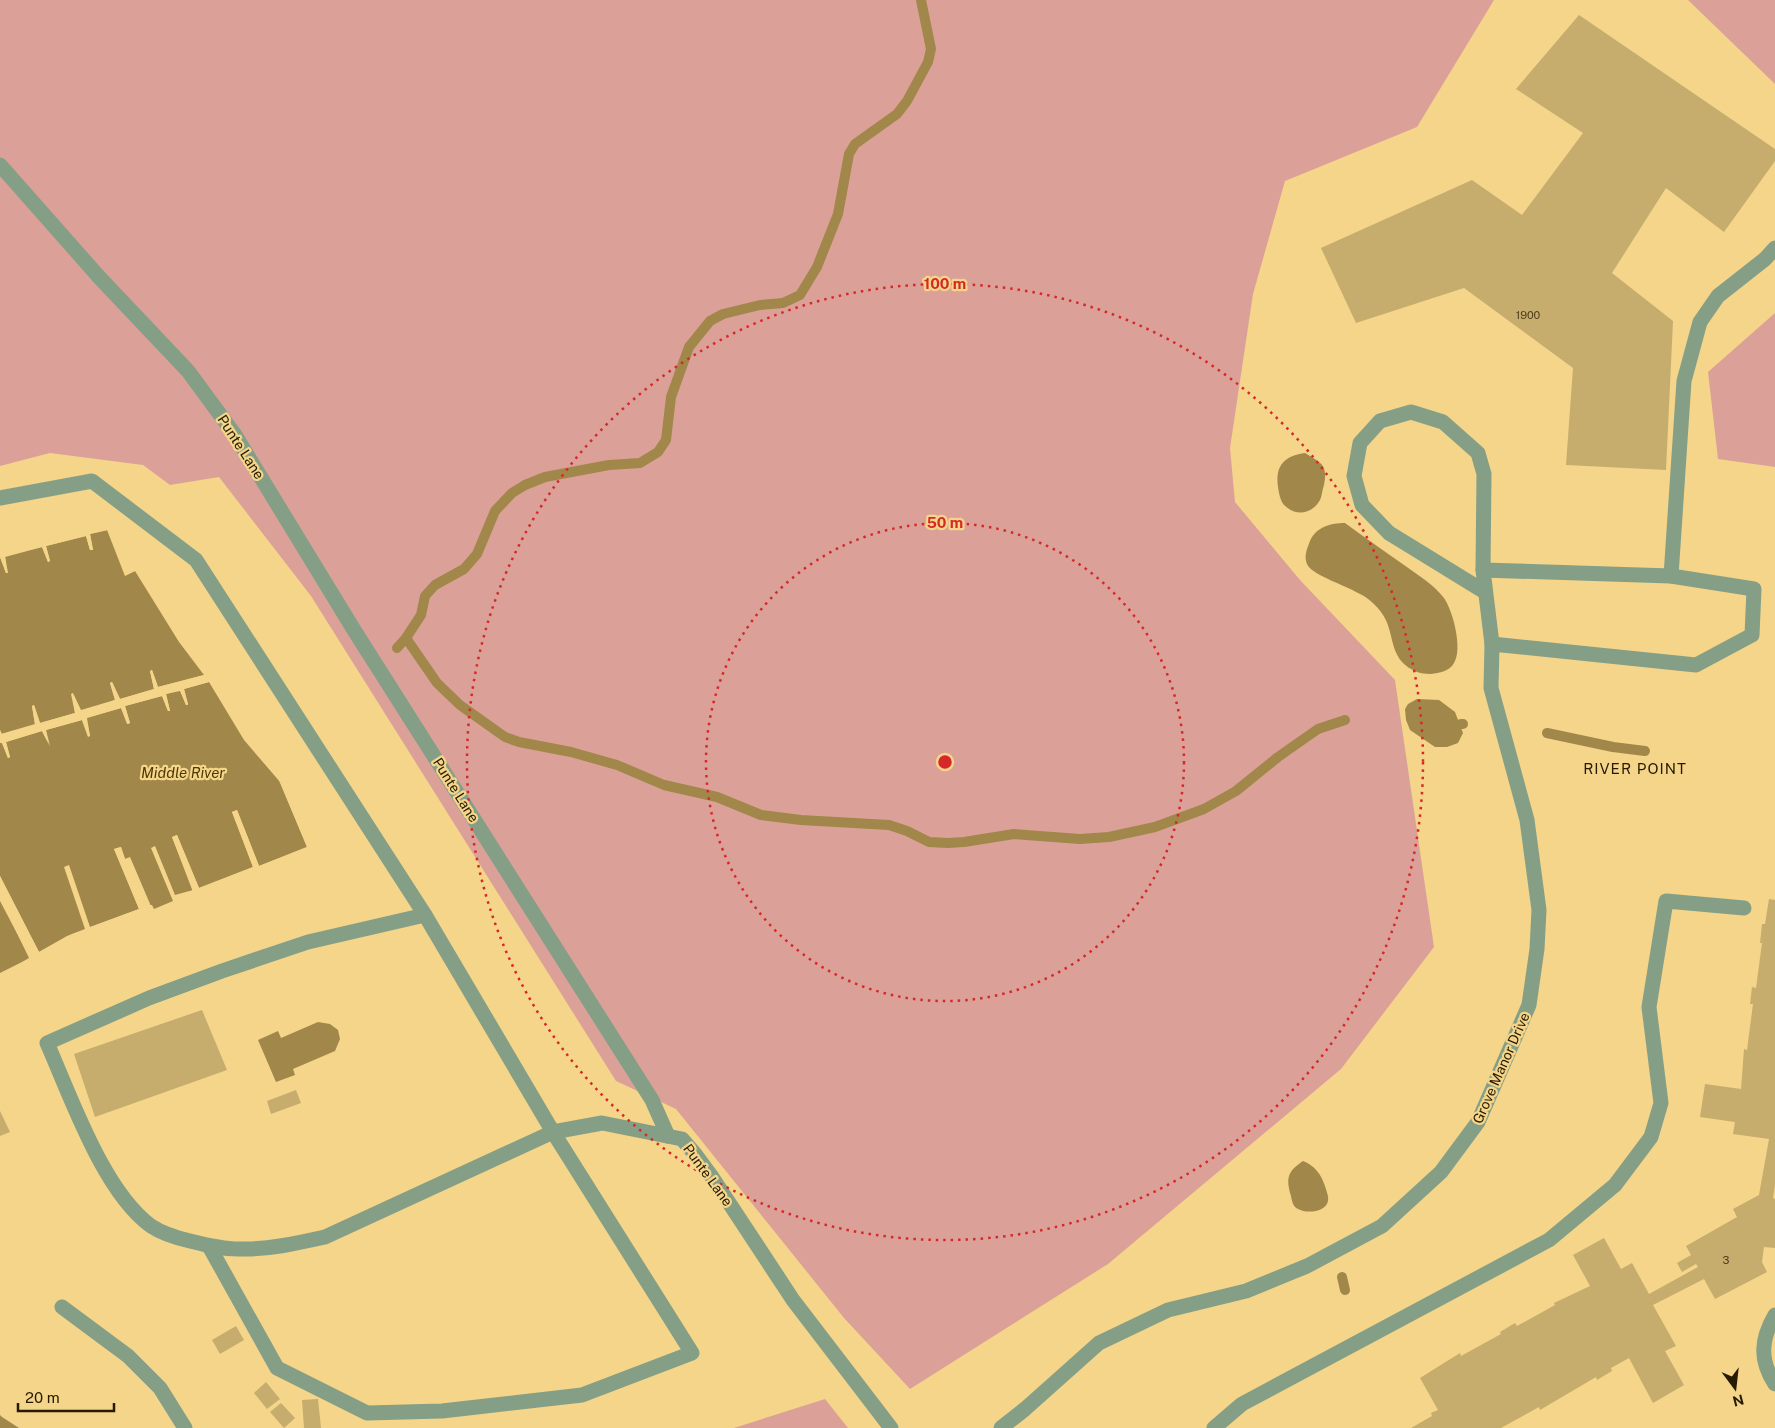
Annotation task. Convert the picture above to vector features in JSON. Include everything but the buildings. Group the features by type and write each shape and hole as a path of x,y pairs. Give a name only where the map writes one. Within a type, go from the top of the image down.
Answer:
{"street":[{"name":"Punte Lane","path":"0,165 99,277 188,371 235,435 360,638 652,1100 668,1136 682,1139 695,1154 793,1300 891,1428"},
{"path":"1671,576 1684,381 1700,322 1718,296 1765,259 1775,248"},
{"name":"Grove Manor Drive","path":"1001,1428 1099,1343 1168,1310 1246,1291 1307,1266 1382,1226 1441,1172 1478,1122 1529,1005 1538,950 1539,910 1528,820 1491,688 1492,644 1483,570 1484,474 1478,453 1444,422 1411,412 1380,420 1360,443 1354,476 1362,505 1389,533 1485,592"},
{"path":"0,498 92,481 196,560 425,914 553,1132 692,1353 582,1394 442,1411 367,1413 277,1368 208,1246"},
{"path":"1483,570 1671,576 1754,589 1752,635 1696,665 1492,644"},
{"path":"1214,1428 1242,1404 1549,1240 1615,1185 1651,1137 1661,1103 1649,1007 1666,901 1744,908"},
{"path":"425,914 308,942 239,965 149,998 47,1043 84,1128 113,1184 134,1211 152,1227 172,1237 208,1246 239,1250 291,1244 325,1237 553,1132 602,1123 668,1136"},
{"path":"62,1307 128,1356 160,1388 185,1428"},
{"path":"1775,1315 1766,1330 1763,1351 1768,1374 1775,1384"}],"shaded area":[{"path":"0,0 1494,0 1417,127 1285,181 1253,294 1230,448 1235,502 1300,580 1395,680 1434,947 1341,1069 1108,1264 910,1389 844,1318 676,1109 616,1081 311,596 219,477 170,485 143,465 50,453 0,466"},
{"path":"1688,0 1775,0 1775,84"},
{"path":"1775,313 1775,467 1718,459 1708,372"},
{"path":"825,1399 848,1428 734,1428"}],"water":[{"path":"1305,453 1322,465 1325,478 1321,498 1317,505 1308,511 1299,512 1289,509 1284,505 1277,480 1282,463 1298,454"},
{"path":"1345,523 1425,580 1444,598 1451,612 1456,630 1458,649 1457,657 1450,668 1441,672 1426,674 1419,673 1405,665 1395,651 1386,619 1376,606 1364,596 1317,573 1308,566 1306,553 1310,541 1316,532 1324,527"},
{"path":"108,530 125,575 135,571 179,642 204,675 158,687 152,670 150,671 154,689 120,699 112,682 110,683 115,700 81,711 72,694 75,713 40,723 34,705 32,706 35,724 1,734 0,557 7,573 5,557 42,547 48,562 50,561 46,546 86,536 90,550 93,550 90,534"},
{"name":"Middle River","path":"209,682 244,740 280,782 307,847 259,866 237,810 232,812 253,867 199,888 177,835 172,837 193,890 175,895 155,846 151,848 173,901 154,909 150,905 130,858 125,859 121,847 114,849 139,909 90,927 69,865 64,867 85,929 39,952 0,876 0,743 2,743 8,758 10,757 6,742 42,731 48,743 46,730 82,720 88,736 90,736 86,718 121,708 127,724 130,723 125,706 162,696 168,711 170,711 166,694 180,690 186,705 188,704 184,689"},
{"path":"1417,699 1439,700 1455,712 1463,733 1458,743 1447,747 1435,747 1410,730 1406,720 1405,709 1408,704"},
{"path":"0,901 30,958 0,973"},
{"path":"318,1022 330,1024 338,1030 340,1039 335,1051 293,1069 295,1075 276,1082 258,1040 278,1031 281,1038"},
{"path":"1303,1161 1311,1165 1319,1174 1328,1195 1327,1205 1320,1210 1302,1211 1296,1208 1292,1200 1289,1176"},
{"path":"0,1415 2,1417 19,1428 0,1428"}],"pier":[{"path":"108,527 126,572 133,569 135,571 125,576 107,530 90,534 93,550 90,550 86,536 46,546 50,561 48,562 42,547 5,556 8,573 6,573 0,557 0,555 88,534 89,532"},
{"path":"152,670 158,687 204,675 206,677 157,689 120,701 117,700 116,703 81,713 77,708 78,713 76,715 40,725 37,722 36,727 0,736 0,730 2,734 35,725 32,706 34,705 40,723 75,713 71,694 73,693 81,710 115,700 110,683 112,682 120,699 154,689 150,671"},
{"path":"208,680 209,682 184,689 188,705 186,705 180,691 166,694 170,711 168,711 162,696 125,706 130,723 128,724 121,708 87,718 90,736 88,737 82,720 46,730 50,746 42,731 6,742 10,757 8,758 2,743 0,743 0,741"},
{"path":"278,778 284,787 309,848 258,868 235,813 255,868 198,890 175,838 195,889 193,892 172,837 177,835 199,888 253,867 232,812 237,810 259,866 307,847"},
{"path":"121,847 125,859 130,857 153,911 148,906 128,861 123,861 119,850 117,850 141,910 89,929 139,909 114,849"},
{"path":"0,876 39,952 67,936 87,930 40,955 38,954 0,881"},
{"path":"0,898 32,958 31,961 0,976 29,958"}],"waterway":[{"path":"397,648 421,615 425,596 435,585 464,569 477,554 495,511 512,493 525,485 545,477 609,465 640,463 658,452 666,440 671,397 689,347 710,321 723,314 760,305 783,303 800,295 817,267 838,214 849,154 855,144 897,114 907,101 928,62 931,49 921,0"},
{"path":"406,638 437,683 460,705 505,737 617,765 664,785 717,797 761,815 801,820 889,825 907,831 929,842 964,842 1014,834 1080,839 1109,837 1155,827 1204,809 1236,791 1278,757 1318,729 1345,720"},
{"path":"1547,733 1613,747 1645,751"},
{"path":"1342,1277 1345,1290"}],"district":[{"name":"RIVER POINT","path":"1635,768"}]}
